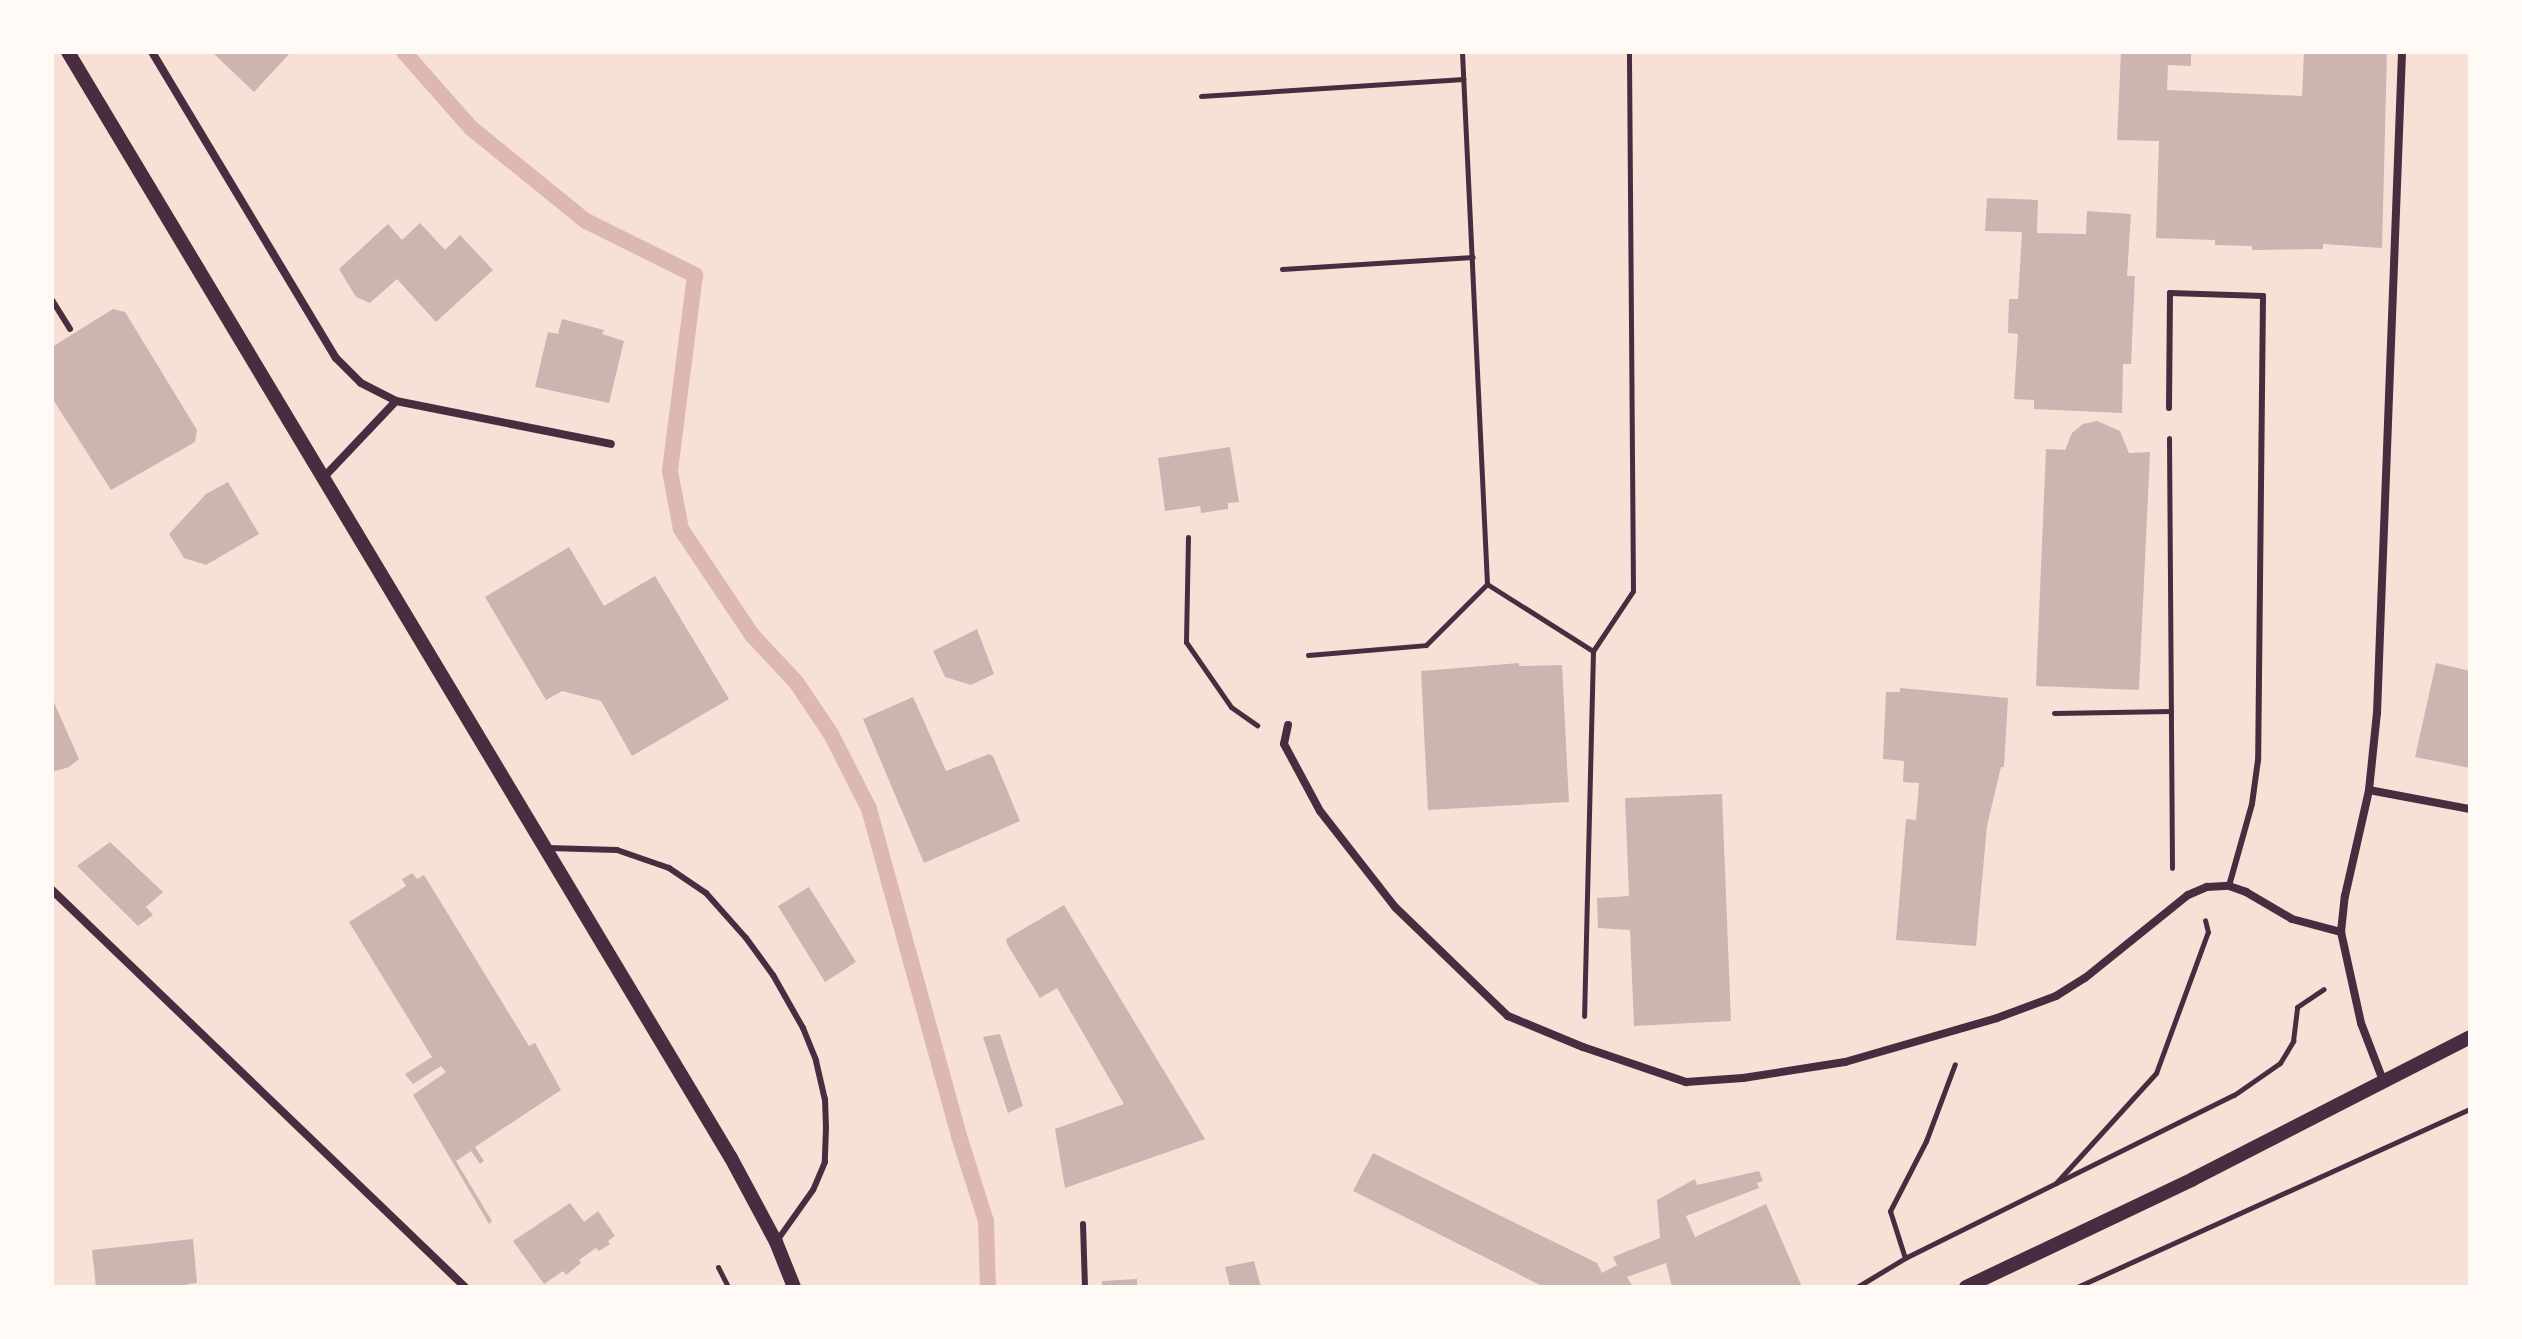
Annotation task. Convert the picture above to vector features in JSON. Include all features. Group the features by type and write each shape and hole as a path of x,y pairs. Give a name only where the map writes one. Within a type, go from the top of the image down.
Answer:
{"street":[{"path":"68,52 548,848 731,1158 776,1242 794,1287"},
{"path":"152,52 336,358 361,383 396,401 611,444"},
{"path":"2384,1083 2361,1023 2341,932 2345,896 2369,790 2377,713 2402,52"},
{"path":"323,478 396,401"},
{"path":"1288,725 1284,744 1320,811 1395,907 1508,1016 1583,1047 1686,1082 1743,1078 1845,1062 1997,1018 2056,996 2085,978 2188,895 2207,887 2229,886 2246,892 2292,919 2341,932"},
{"path":"2369,790 2470,809"},
{"path":"52,890 465,1287"},
{"path":"1966,1287 2384,1083 2470,1037"}],"lane":[{"path":"2169,408 2170,293 2263,296 2258,760 2252,804 2229,886"},
{"path":"52,300 70,329"},
{"path":"548,848 617,850 669,868 706,893 773,975 803,1028 816,1061 825,1099 826,1127 825,1162 813,1190 776,1242"},
{"path":"1083,1224 1085,1287"}],"path":[{"path":"1308,655 1426,645 1487,584 1462,52"},
{"path":"1583,1047 1593,651 1633,591 1629,52"},
{"path":"1201,96 1463,79"},
{"path":"1282,269 1473,257"},
{"path":"2169,408 2170,858"},
{"path":"1188,537 1186,642 1231,707"},
{"path":"1487,584 1593,651"},
{"path":"2054,713 2171,711"},
{"path":"2056,1183 2156,1073 2208,932 2204,918 2188,895"},
{"path":"1857,1287 1905,1258 2234,1095 2264,1076 2280,1063 2293,1041 2297,1007 2348,974"},
{"path":"1905,1258 1890,1211 1926,1141 1948,1089"},
{"path":"2077,1287 2470,1109"},
{"path":"718,1267 728,1287"}],"building":[{"path":"212,52 291,52 254,92"},
{"path":"2121,52 2191,52 2191,66 2168,65 2167,90 2302,96 2304,52 2387,52 2382,248 2323,244 2323,249 2252,250 2252,246 2215,245 2215,240 2156,238 2159,141 2117,140"},
{"path":"1987,198 2038,200 2037,233 2086,234 2087,211 2131,214 2127,276 2135,276 2131,364 2123,364 2122,413 2034,409 2034,400 2014,399 2018,334 2008,333 2009,299 2018,299 2022,232 1985,231"},
{"path":"420,223 445,250 460,235 493,270 436,322 397,279 370,303 356,297 339,269 388,224 402,240"},
{"path":"113,309 125,312 197,430 195,442 111,490 52,398 52,347"},
{"path":"562,319 604,330 602,334 624,341 609,403 535,387 548,332 558,334"},
{"path":"2097,421 2120,431 2129,453 2150,452 2139,690 2036,686 2046,449 2065,450 2072,433 2083,424"},
{"path":"1230,447 1239,502 1228,503 1228,509 1201,513 1200,506 1165,511 1158,458"},
{"path":"228,482 259,534 206,565 184,558 169,534 206,494"},
{"path":"569,547 604,606 655,576 729,699 632,756 601,701 562,691 546,700 485,597"},
{"path":"977,629 994,674 971,685 945,677 933,651"},
{"path":"1519,663 1519,666 1562,665 1569,802 1428,810 1421,671"},
{"path":"2436,663 2470,671 2470,768 2415,757"},
{"path":"1900,688 2008,698 2004,767 2001,767 1987,826 1976,946 1896,940 1906,819 1916,820 1919,783 1903,782 1904,761 1883,759 1886,692 1900,692"},
{"path":"913,697 946,771 989,754 993,756 1020,821 924,863 863,719"},
{"path":"52,698 79,759 69,767 52,772"},
{"path":"1722,794 1731,1021 1634,1026 1630,930 1598,928 1597,898 1629,896 1625,798"},
{"path":"110,842 163,892 146,907 153,915 138,926 77,866"},
{"path":"412,873 417,879 424,875 529,1046 535,1043 561,1090 475,1147 484,1161 480,1164 471,1151 456,1161 492,1221 489,1224 413,1095 446,1072 441,1066 413,1084 405,1074 432,1057 349,922 406,886 402,879"},
{"path":"809,887 856,962 825,982 778,906"},
{"path":"1064,905 1205,1139 1065,1188 1055,1129 1124,1104 1057,988 1040,998 1007,944 1006,939"},
{"path":"1000,1034 1023,1106 1008,1113 983,1037"},
{"path":"1373,1153 1597,1263 1602,1273 1617,1265 1613,1257 1660,1238 1657,1200 1695,1179 1697,1185 1759,1171 1763,1181 1757,1183 1759,1188 1686,1216 1695,1237 1766,1204 1802,1287 1672,1287 1666,1263 1627,1277 1633,1287 1544,1287 1353,1191"},
{"path":"570,1203 584,1222 598,1211 615,1236 608,1241 610,1244 599,1251 596,1248 579,1260 581,1263 566,1275 563,1271 544,1284 513,1241"},
{"path":"193,1239 197,1283 187,1284 188,1287 96,1287 92,1250"},
{"path":"1254,1261 1261,1287 1230,1287 1225,1267"},
{"path":"1137,1279 1137,1287 1102,1287 1102,1281"}],"waterway":[{"path":"404,52 471,128 586,221 695,275 670,471 681,529 752,635 796,682 831,734 869,809 959,1136 986,1221 988,1287"}]}
